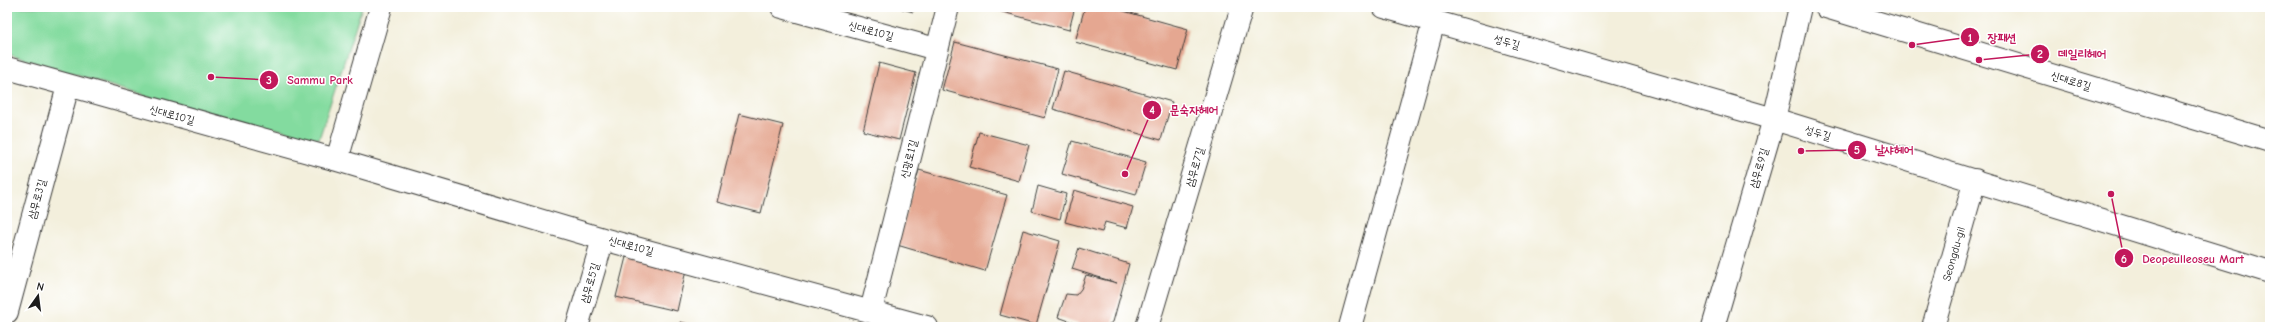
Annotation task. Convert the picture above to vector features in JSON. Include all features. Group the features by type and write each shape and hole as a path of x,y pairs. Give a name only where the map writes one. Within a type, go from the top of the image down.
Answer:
{"street":[{"path":"337,160 381,7"},
{"name":"신대로10길","path":"782,7 936,49"},
{"name":"신광로1길","path":"871,311 936,49 948,7"},
{"name":"삼무로7길","path":"1147,327 1242,7"},
{"name":"성두길","path":"1384,7 1774,119 2270,272"},
{"name":"삼무로9길","path":"1713,327 1774,119 1800,7"},
{"name":"신대로8길","path":"1826,7 2270,141"},
{"path":"1350,327 1434,21"},
{"name":"신대로10길","path":"7,68 337,160 603,239 926,327"},
{"name":"삼무로3길","path":"7,312 68,86"},
{"name":"Seongdu-gil","path":"1933,327 1975,180"},
{"name":"삼무로5길","path":"577,327 603,239"}],"green space":[{"path":"7,7 362,7 319,139 161,101 7,54"}],"building":[{"path":"896,7 914,7 913,12"},
{"path":"984,7 1075,7 1069,30"},
{"path":"1085,7 1109,7 1188,29 1177,70 1075,42"},
{"path":"955,42 1058,69 1045,118 942,90"},
{"path":"879,63 916,73 899,140 863,131"},
{"path":"1064,71 1172,102 1161,140 1053,109"},
{"path":"739,114 783,125 761,213 717,202"},
{"path":"979,132 1029,145 1019,181 969,167"},
{"path":"1072,141 1146,162 1136,195 1062,174"},
{"path":"919,170 1007,195 985,271 897,245"},
{"path":"1038,186 1066,194 1060,219 1032,211"},
{"path":"1074,190 1133,207 1127,228 1105,222 1102,232 1065,222"},
{"path":"1023,230 1060,241 1036,325 1000,315"},
{"path":"1079,248 1129,264 1113,322 1103,327 1086,327 1058,317 1066,294 1076,295 1081,289 1086,275 1117,283 1072,269"},
{"path":"626,257 686,270 677,311 616,297"},
{"path":"680,322 698,326 698,327 679,327"}],"place":[{"name":"장패션","path":"1912,45"},
{"name":"데일리헤어","path":"1979,60"},
{"name":"Sammu Park","path":"211,77"},
{"name":"날샤헤어","path":"1801,151"},
{"name":"문숙자헤어","path":"1125,174"},
{"name":"Deopeulleoseu Mart","path":"2111,194"}]}
